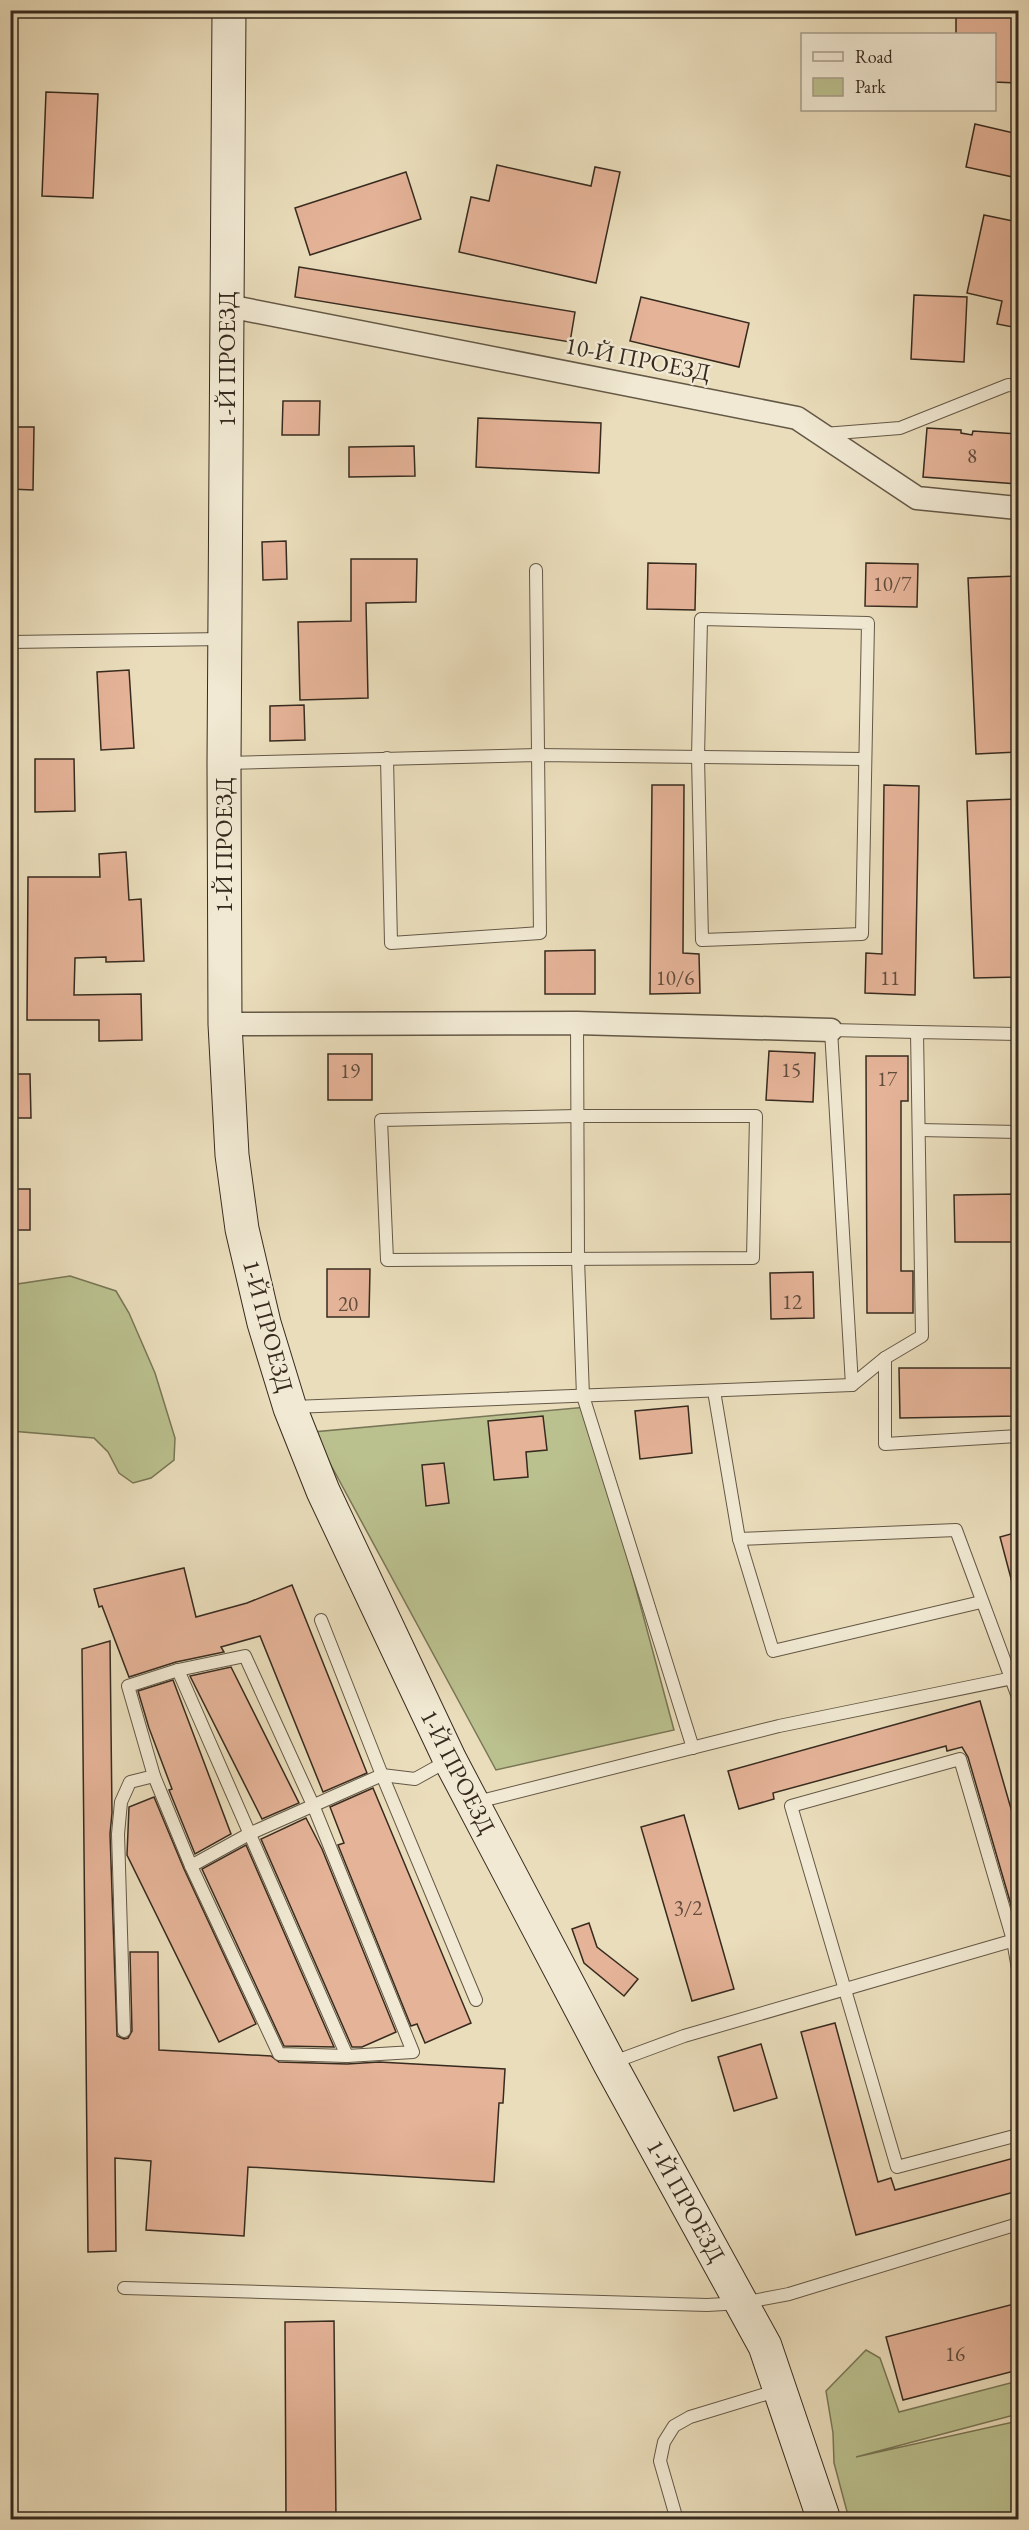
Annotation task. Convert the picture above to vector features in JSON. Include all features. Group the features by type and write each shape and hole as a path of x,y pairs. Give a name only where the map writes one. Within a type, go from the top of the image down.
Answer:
{"street":[{"name":"1-Й ПРОЕЗД","path":"229,10 224,764 225,1024 231,1155 242,1229 264,1323 290,1408 323,1491 450,1760 610,2064 765,2346 824,2520"},
{"name":"10-Й ПРОЕЗД","path":"228,306 797,418 917,498 1018,508"},
{"path":"225,1024 577,1023 831,1030"}],"lane":[{"path":"821,434 900,428 1008,385 1018,386"},
{"path":"387,758 391,944 540,933 536,570"},
{"path":"701,619 868,623 864,759 862,934 702,940 698,757 701,619"},
{"path":"10,642 225,639"},
{"path":"224,764 538,755 864,759"},
{"path":"577,1023 578,1259 583,1396 693,1748"},
{"path":"852,1385 831,1030 1018,1034"},
{"path":"290,1408 852,1385 885,1358 922,1336 917,1032"},
{"path":"577,1116 756,1116 753,1257 578,1259 387,1260 381,1120 577,1116"},
{"path":"919,1130 1018,1132"},
{"path":"885,1358 885,1444 1018,1436"},
{"path":"714,1391 739,1539 773,1651 981,1602"},
{"path":"739,1539 956,1530 981,1602 1016,1678 1018,1697"},
{"path":"321,1620 382,1775 476,2000"},
{"path":"245,1656 313,1805 412,2052 347,2056 279,2054 191,1866 154,1776 128,1686 178,1670 245,1656"},
{"path":"178,1670 347,2056"},
{"path":"472,1803 778,1726 1016,1678"},
{"path":"1018,1969 1016,1940 960,1759 791,1806 897,2167 1018,2135"},
{"path":"191,1866 249,1834 382,1775 415,1779 450,1760"},
{"path":"124,2031 118,1834 121,1802 130,1782 154,1776"},
{"path":"610,2064 684,2036 1016,1940"},
{"path":"124,2288 707,2305 742,2303 789,2294 1018,2224"},
{"path":"677,2520 660,2461 664,2442 674,2426 690,2417 780,2390"}],"green space":[{"path":"70,1276 116,1291 129,1313 155,1373 175,1438 174,1460 151,1478 133,1483 119,1473 108,1452 94,1438 11,1431 11,1285"},
{"path":"587,1407 674,1730 496,1770 313,1432"},
{"path":"866,2350 880,2358 899,2412 1018,2381 1018,2414 856,2457 1018,2421 1018,2519 849,2519 834,2463 833,2433 826,2391"}],"building":[{"path":"956,10 1018,10 1018,83 996,82 996,33 956,33"},
{"path":"46,92 98,94 93,198 42,196"},
{"path":"975,124 1018,134 1018,152 1013,177 966,167"},
{"path":"497,165 591,186 595,167 620,172 596,283 459,252 471,197 489,201"},
{"path":"406,172 421,219 310,255 295,208"},
{"path":"984,215 1018,222 1018,238 1013,261 1018,261 1018,328 997,324 1002,301 967,293"},
{"path":"299,267 575,312 570,342 295,297"},
{"path":"914,295 967,297 964,362 911,359"},
{"path":"641,297 749,323 739,367 630,341"},
{"path":"283,401 320,401 319,435 282,435"},
{"path":"478,418 601,423 599,473 476,467"},
{"path":"10,427 34,427 33,490 10,489"},
{"path":"927,428 961,430 961,433 972,435 973,431 1018,434 1018,484 923,477"},
{"path":"414,446 415,476 349,477 349,447"},
{"path":"286,541 287,579 263,580 262,542"},
{"path":"351,559 417,559 416,602 366,603 368,698 300,700 298,622 351,621"},
{"path":"648,563 696,564 695,610 647,609"},
{"path":"866,563 918,564 917,607 865,606"},
{"path":"1018,576 1018,752 976,754 968,578"},
{"path":"129,670 134,748 101,750 97,672"},
{"path":"304,705 305,740 270,741 270,706"},
{"path":"35,759 74,759 75,811 35,812"},
{"path":"652,785 684,785 683,953 699,954 700,993 650,994"},
{"path":"884,785 919,786 915,995 865,993 866,953 882,954"},
{"path":"1016,799 1018,977 974,978 967,801"},
{"path":"126,852 129,900 141,899 144,961 106,962 106,957 75,958 74,995 141,994 142,1040 99,1041 99,1020 27,1020 28,877 100,877 99,854"},
{"path":"595,950 595,994 545,994 545,951"},
{"path":"769,1051 815,1053 813,1102 766,1100"},
{"path":"328,1054 372,1054 372,1100 328,1100"},
{"path":"866,1056 908,1056 908,1101 901,1101 901,1271 913,1271 913,1313 867,1313"},
{"path":"10,1074 30,1074 31,1118 10,1118"},
{"path":"10,1189 30,1189 30,1230 10,1230"},
{"path":"1017,1194 1018,1242 955,1242 954,1195"},
{"path":"327,1269 370,1269 369,1317 327,1317"},
{"path":"813,1272 814,1318 771,1319 770,1273"},
{"path":"899,1368 1018,1368 1018,1416 900,1418"},
{"path":"688,1406 692,1453 640,1459 635,1411"},
{"path":"543,1416 547,1450 526,1452 528,1477 494,1480 488,1421"},
{"path":"444,1463 449,1503 426,1506 422,1465"},
{"path":"1018,1532 1018,1586 1013,1586 1000,1537"},
{"path":"184,1568 196,1617 247,1603 292,1585 367,1773 323,1792 260,1636 221,1647 224,1652 176,1662 129,1677 102,1606 99,1607 94,1589"},
{"path":"110,1641 112,1813 110,1834 117,2036 128,2038 132,2031 130,1952 158,1952 159,2050 271,2056 279,2062 347,2064 379,2062 505,2069 503,2103 499,2103 494,2182 248,2167 244,2236 146,2230 151,2161 115,2158 116,2251 88,2252 82,1649"},
{"path":"231,1667 299,1803 262,1819 190,1676"},
{"path":"173,1680 231,1834 195,1854 169,1790 172,1789 138,1691"},
{"path":"980,1701 1018,1833 1018,1922 1016,1922 968,1757 962,1747 947,1751 946,1746 773,1793 774,1799 739,1809 728,1771"},
{"path":"373,1788 471,2023 425,2043 417,2024 411,2026 338,1845 344,1843 330,1807"},
{"path":"154,1797 184,1869 256,2024 219,2042 127,1855 129,1807"},
{"path":"684,1815 734,1989 692,2001 641,1827"},
{"path":"306,1818 322,1849 396,2032 362,2047 352,2047 261,1839"},
{"path":"246,1845 334,2047 284,2046 202,1869"},
{"path":"589,1923 597,1947 638,1979 624,1996 584,1963 572,1929"},
{"path":"835,2023 878,2182 891,2178 895,2190 1018,2157 1018,2191 856,2235 801,2032"},
{"path":"761,2044 777,2098 734,2111 718,2057"},
{"path":"1018,2303 1018,2370 903,2400 886,2337"},
{"path":"334,2321 336,2520 286,2520 285,2322"}]}
